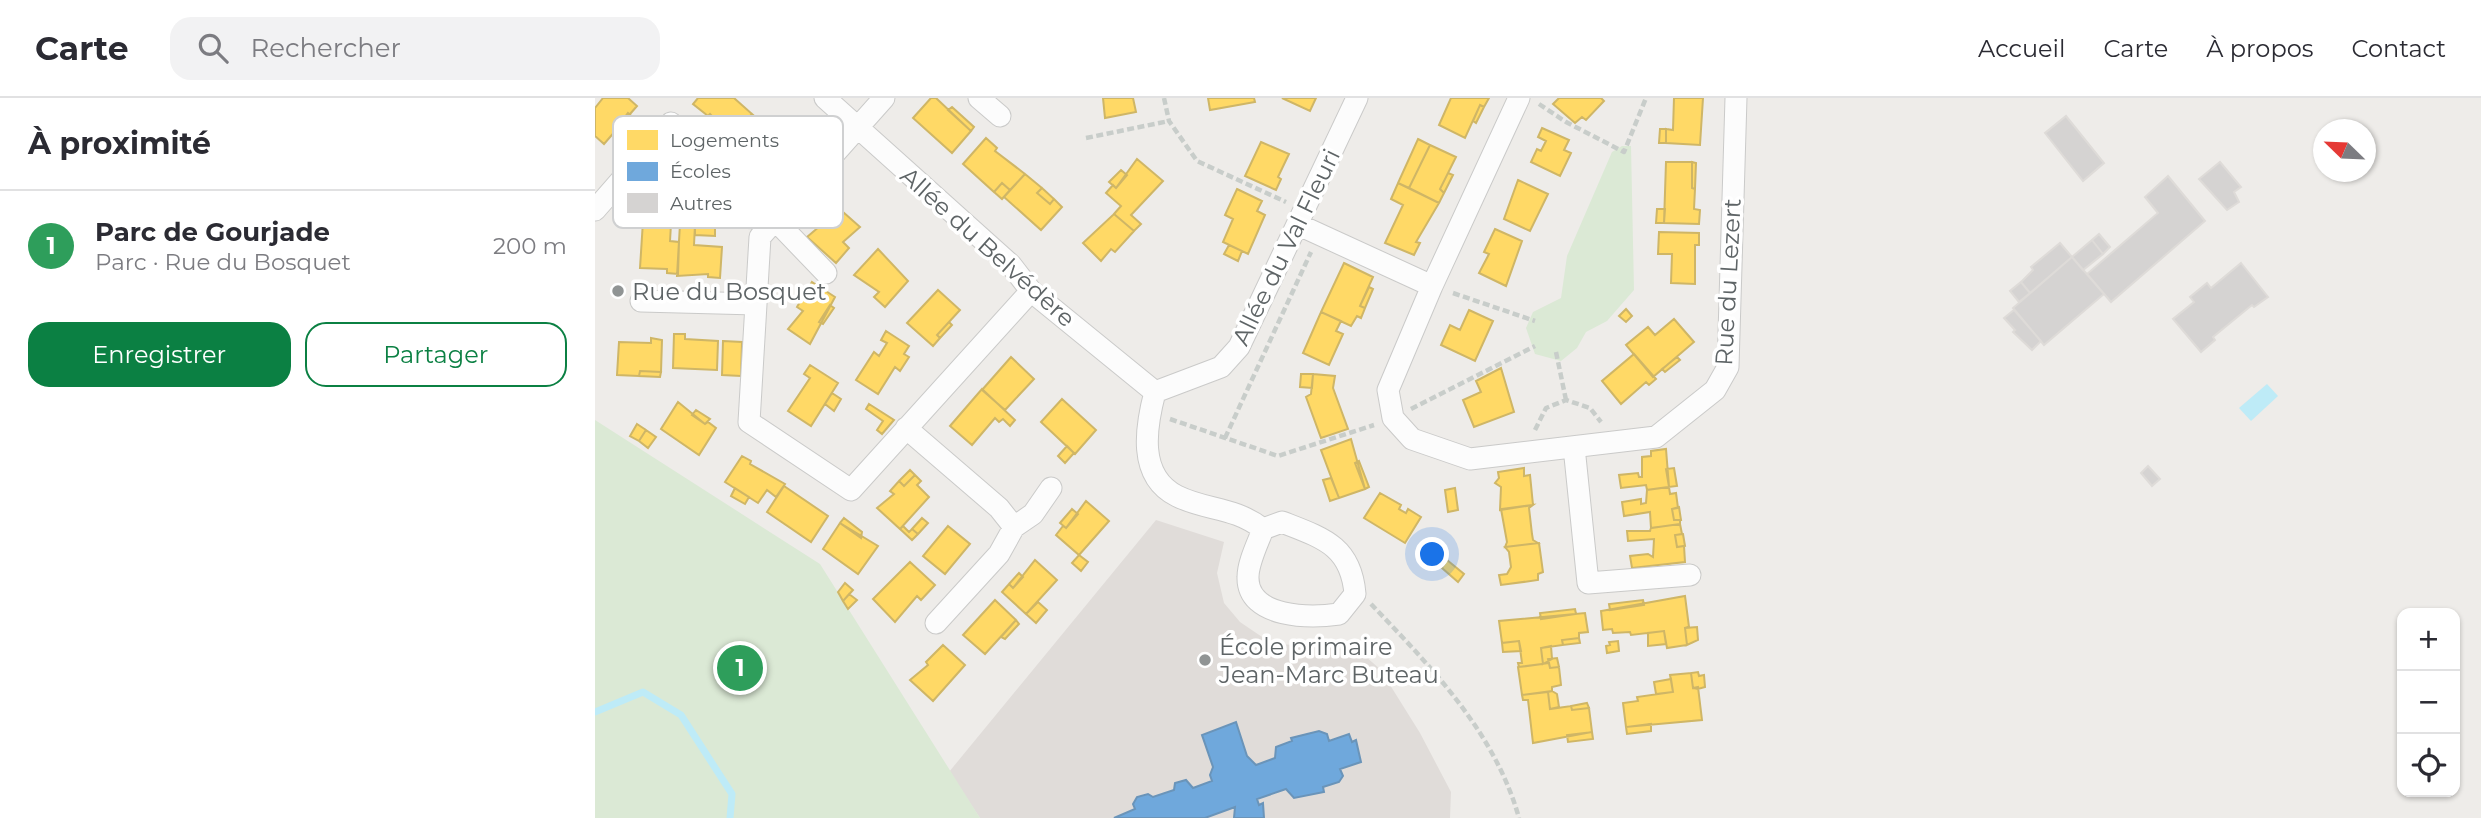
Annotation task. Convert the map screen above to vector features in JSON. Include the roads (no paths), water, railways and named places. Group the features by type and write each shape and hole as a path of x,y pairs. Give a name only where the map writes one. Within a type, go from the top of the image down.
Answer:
{"street":[{"name":"Allée du Belvédère","path":"825,98 1011,265 1031,291 1152,402"},
{"path":"843,144 884,98"},
{"path":"979,98 1000,116"},
{"name":"Allée du Val Fleuri","path":"1152,402 1221,367 1231,358 1302,218 1357,98"},
{"path":"1302,218 1319,234 1432,286 1519,98"},
{"name":"Rue du Lezert","path":"1432,286 1388,390 1393,418 1412,439 1470,459 1656,437 1715,390 1728,367 1736,98"},
{"path":"595,210 613,189"},
{"path":"768,228 760,237 749,422 851,490 1031,291"},
{"path":"784,228 826,273"},
{"path":"641,301 756,304"},
{"path":"1152,402 1147,458 1159,479 1175,495 1244,515 1263,529"},
{"path":"906,428 999,508 1014,527"},
{"path":"1574,447 1588,583 1690,575"},
{"path":"936,623 999,554 1014,527 1033,514 1051,488"},
{"path":"1282,522 1313,534 1338,549 1353,572 1355,594 1339,614 1313,618 1266,607 1254,595 1248,578 1263,529 1282,522"}],"water":[{"path":"2267,384 2278,396 2251,421 2239,408"}],"waterway":[{"path":"595,712 643,692 681,715 732,794 730,818"}],"place":[{"name":"Rue du Bosquet","path":"618,291"},
{"name":"École primaire Jean-Marc Buteau","path":"1205,660"},
{"name":"Parc de Gourjade","path":"740,668"}]}
